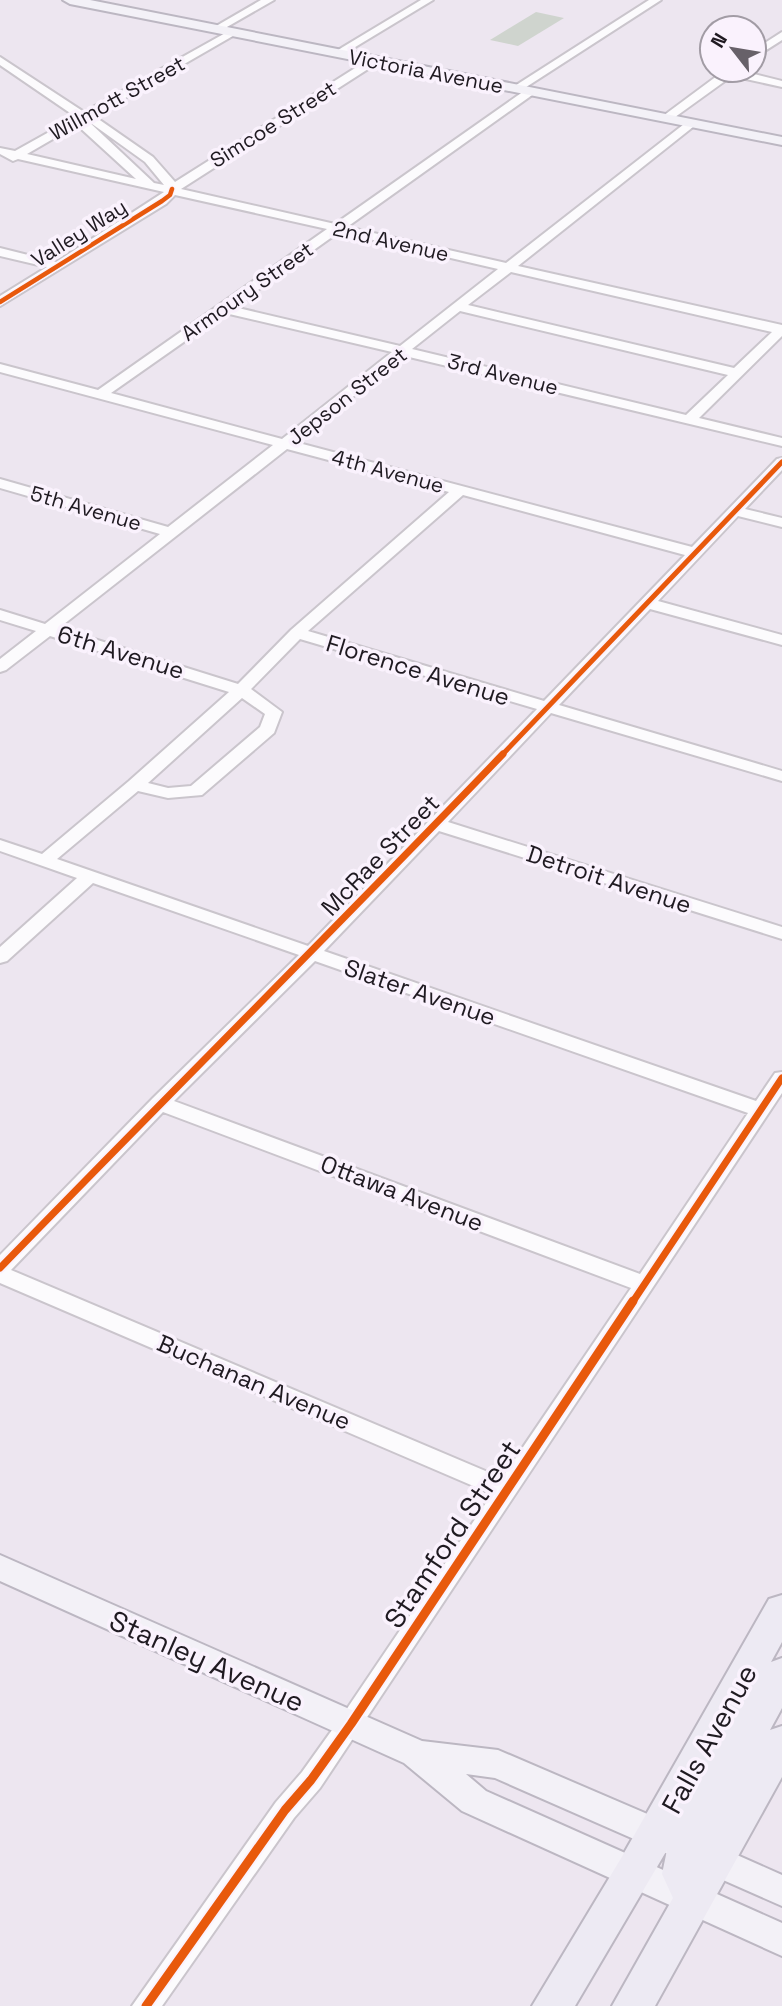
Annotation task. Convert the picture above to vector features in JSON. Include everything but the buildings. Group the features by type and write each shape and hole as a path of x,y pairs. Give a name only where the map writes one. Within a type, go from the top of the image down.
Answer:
{"highway":[{"name":"Falls Avenue","path":"687,1847 782,1609"},
{"path":"634,2006 694,1900 687,1847 782,1673"},
{"path":"553,2006 634,1872 687,1847 782,1741"}],"main road":[{"name":"Victoria Avenue","path":"70,0 782,141"},
{"name":"Stanley Avenue","path":"0,1567 416,1754 474,1801 782,1940"},
{"name":"Stanley Avenue","path":"416,1754 498,1764 782,1891"}],"street":[{"path":"216,29 270,0"},
{"name":"Simcoe Street","path":"338,53 428,0"},
{"name":"Armoury Street","path":"100,395 524,90 656,0"},
{"name":"Willmott Street","path":"0,164 233,33"},
{"name":"Valley Way","path":"0,60 83,117 94,119 153,164 166,176 172,189 170,195 162,201 0,302"},
{"name":"Simcoe Street","path":"172,189 375,60"},
{"path":"667,118 713,84"},
{"name":"Valley Way","path":"0,289 152,195 150,184 82,124 83,117"},
{"name":"Jepson Street","path":"0,667 406,351 692,123"},
{"name":"2nd Avenue","path":"0,150 782,330"},
{"path":"0,252 58,266"},
{"path":"458,307 738,373"},
{"name":"3rd Avenue","path":"223,308 782,443"},
{"path":"690,419 782,330"},
{"name":"4th Avenue","path":"0,368 696,553"},
{"name":"McRae Street","path":"0,1268 160,1103 312,954 782,462"},
{"name":"5th Avenue","path":"0,483 172,533"},
{"path":"45,860 242,690 297,633 460,490"},
{"path":"736,511 782,523"},
{"path":"647,603 782,640"},
{"name":"6th Avenue","path":"0,615 242,690"},
{"name":"Florence Avenue","path":"297,633 782,776"},
{"path":"135,785 185,794 206,784 268,729 274,712 242,690"},
{"name":"Detroit Avenue","path":"437,824 782,933"},
{"name":"Slater Avenue","path":"0,845 761,1110"},
{"path":"0,957 90,876"},
{"name":"Stamford Street","path":"146,2006 285,1810 312,1780 351,1724 643,1284 780,1085"},
{"name":"Ottawa Avenue","path":"160,1103 643,1284"},
{"name":"Buchanan Avenue","path":"0,1274 507,1490"}],"shaded area":[{"path":"536,12 564,18 518,46 490,40"}],"cycle path":[{"path":"0,302 162,201 170,195 172,189"},
{"path":"0,1268 160,1103 322,943 782,462"},
{"path":"146,2006 285,1810 311,1780 351,1724 782,1078"}]}
